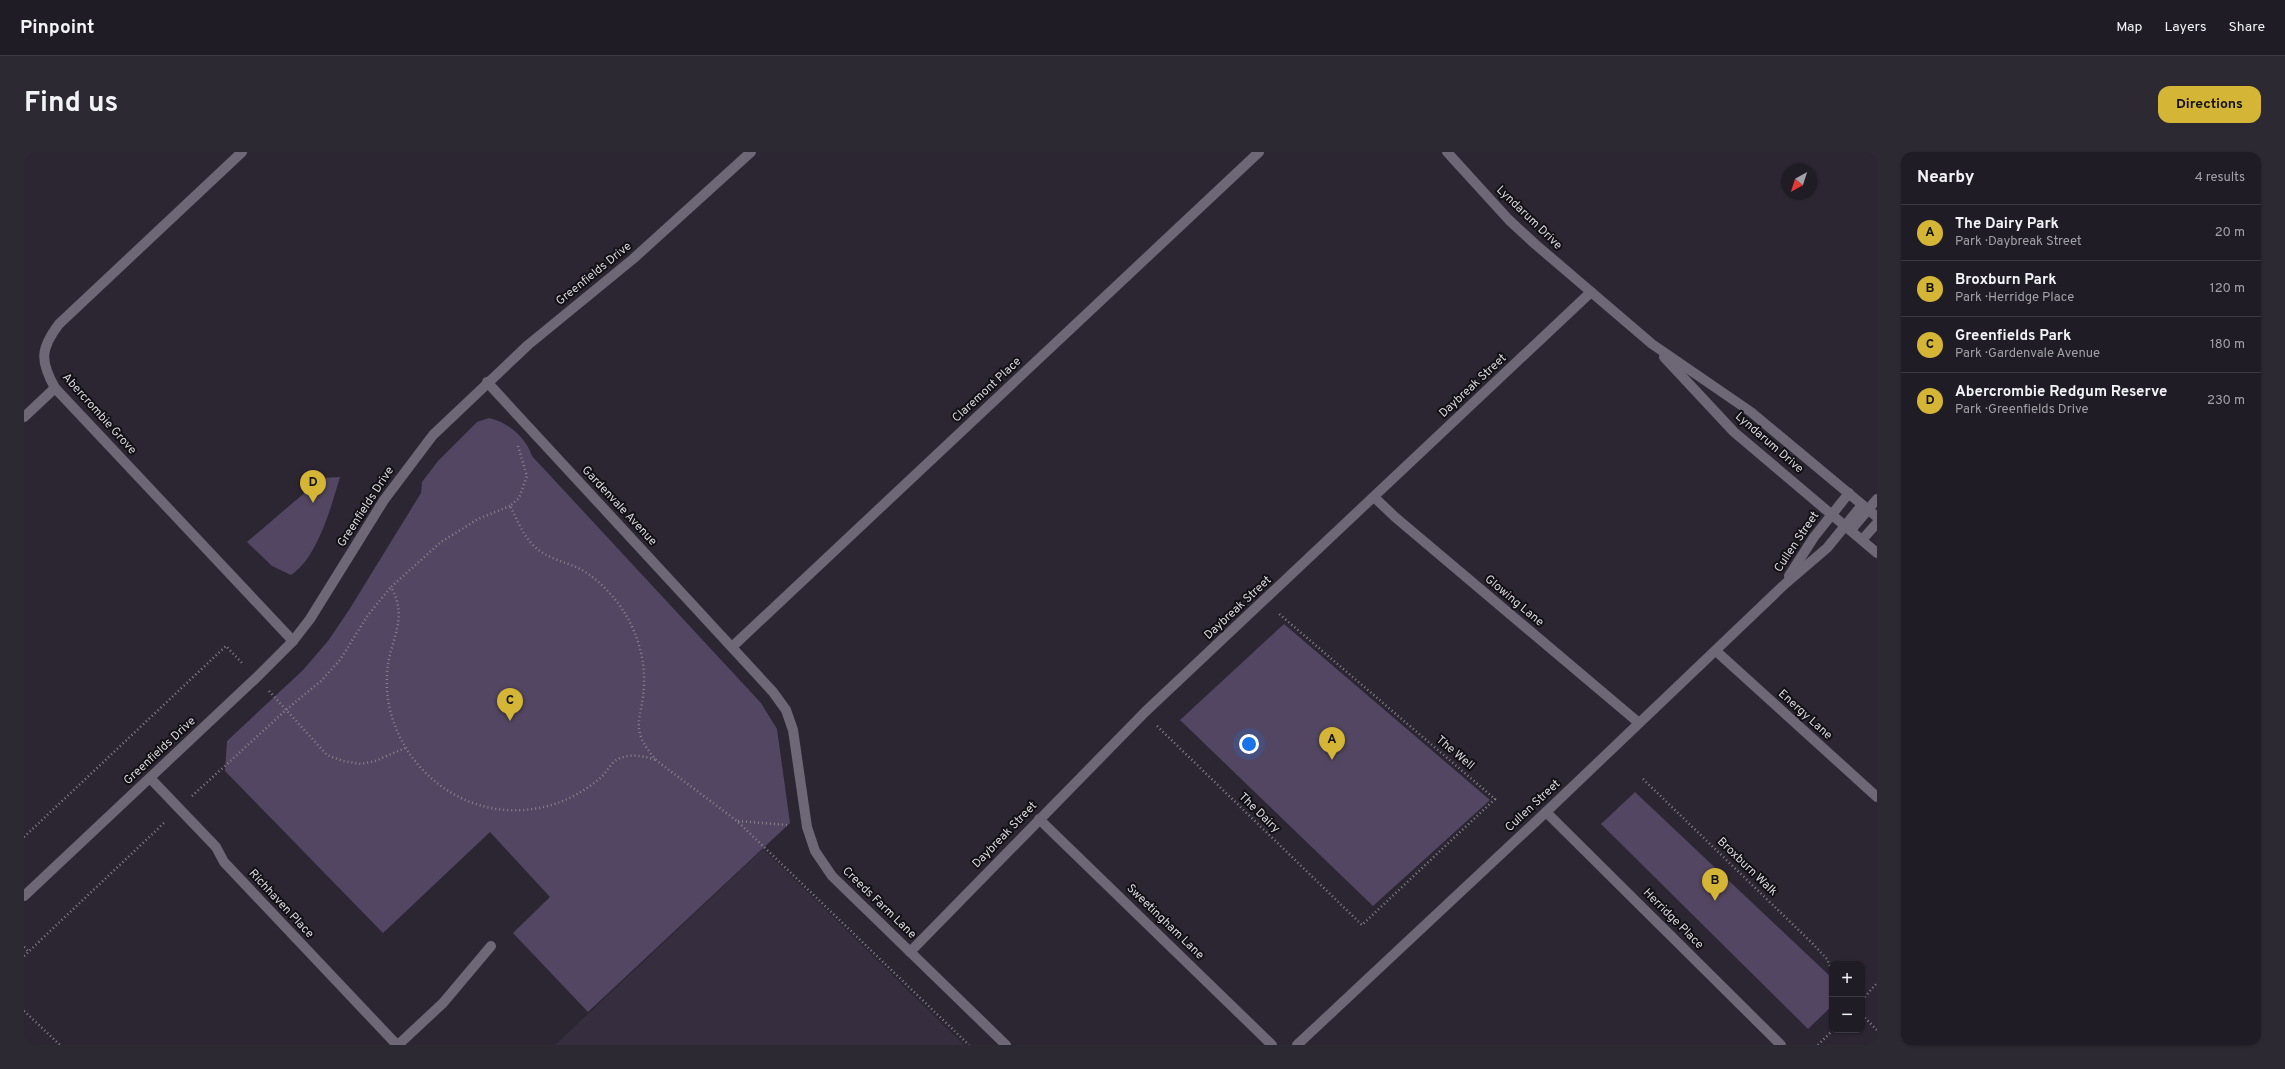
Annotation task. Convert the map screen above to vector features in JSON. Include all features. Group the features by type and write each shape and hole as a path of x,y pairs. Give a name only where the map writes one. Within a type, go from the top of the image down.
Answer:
{"street":[{"name":"Abercrombie Grove","path":"242,152 59,324 48,338 43,353 46,371 55,388 293,641"},
{"name":"Greenfields Drive","path":"24,896 293,641 310,619 384,500 433,435 487,382 528,345 679,219 751,152"},
{"name":"Claremont Place","path":"732,647 1260,152"},
{"name":"Lyndarum Drive","path":"1447,152 1509,220 1652,344 1751,412 1877,517"},
{"name":"Daybreak Street","path":"910,952 1145,712 1591,292"},
{"name":"Lyndarum Drive","path":"1652,344 1734,432 1877,553"},
{"name":"Gardenvale Avenue","path":"487,382 732,647"},
{"path":"24,417 55,388"},
{"name":"Cullen Street","path":"1784,584 1814,537 1849,493"},
{"name":"Glowing Lane","path":"1374,497 1395,517 1639,723"},
{"name":"Cullen Street","path":"1297,1045 1546,812 1716,651 1784,584 1827,548 1848,528 1865,507 1877,499"},
{"path":"1862,540 1877,523"},
{"name":"Creeds Farm Lane","path":"732,647 773,692 786,710 792,730 807,827 815,851 832,876 1006,1045"},
{"name":"Energy Lane","path":"1716,651 1877,797"},
{"name":"Richhaven Place","path":"150,778 216,847 224,862 397,1045 443,1003 491,946"},
{"name":"Herridge Place","path":"1546,812 1781,1045"},
{"name":"Sweetingham Lane","path":"1039,819 1272,1045"}],"path":[{"path":"24,956 179,808 287,709 321,681 340,660 368,615 391,587 441,542 478,519 510,506 519,498 527,476 525,464 518,446 531,430"},
{"path":"510,506 524,534 533,546 546,555 580,569 595,580 625,614 636,636 644,681 637,723 646,748 656,760 738,821 969,1045"},
{"path":"391,587 400,609 399,626 387,674 388,700 394,725 407,751 428,777 441,787 481,806 506,810 544,808 584,791 601,778 616,760 640,755 656,760"},
{"name":"The Well","path":"1265,600 1284,619 1495,799 1362,925"},
{"name":"The Dairy","path":"1145,712 1362,925"},
{"name":"Broxburn Walk","path":"1643,779 1813,944 1827,959 1829,964"},
{"path":"738,821 807,827"},
{"path":"24,947 29,952"},
{"path":"1865,997 1877,983"},
{"path":"24,1011 60,1045"},
{"path":"1865,1018 1877,1030"},
{"path":"1818,1045 1830,1033"}],"shaded area":[{"path":"489,418 503,423 521,437 532,456 761,703 777,729 790,823 588,1012 513,933 550,897 490,832 383,933 225,771 227,741 303,670 328,641 349,610 421,493 422,482 438,461 477,422"},
{"path":"340,477 328,516 316,544 309,556 291,575 272,566 247,542 322,478"},
{"path":"1284,624 1490,800 1373,906 1180,720"},
{"path":"1635,792 1829,975 1829,1009 1808,1029 1601,824"},
{"path":"763,849 964,1045 555,1045"}],"place":[{"name":"Abercrombie Redgum Reserve","path":"313,503"},
{"name":"Greenfields Park","path":"510,721"},
{"name":"The Dairy Park","path":"1332,760"},
{"name":"Broxburn Park","path":"1715,901"}]}
